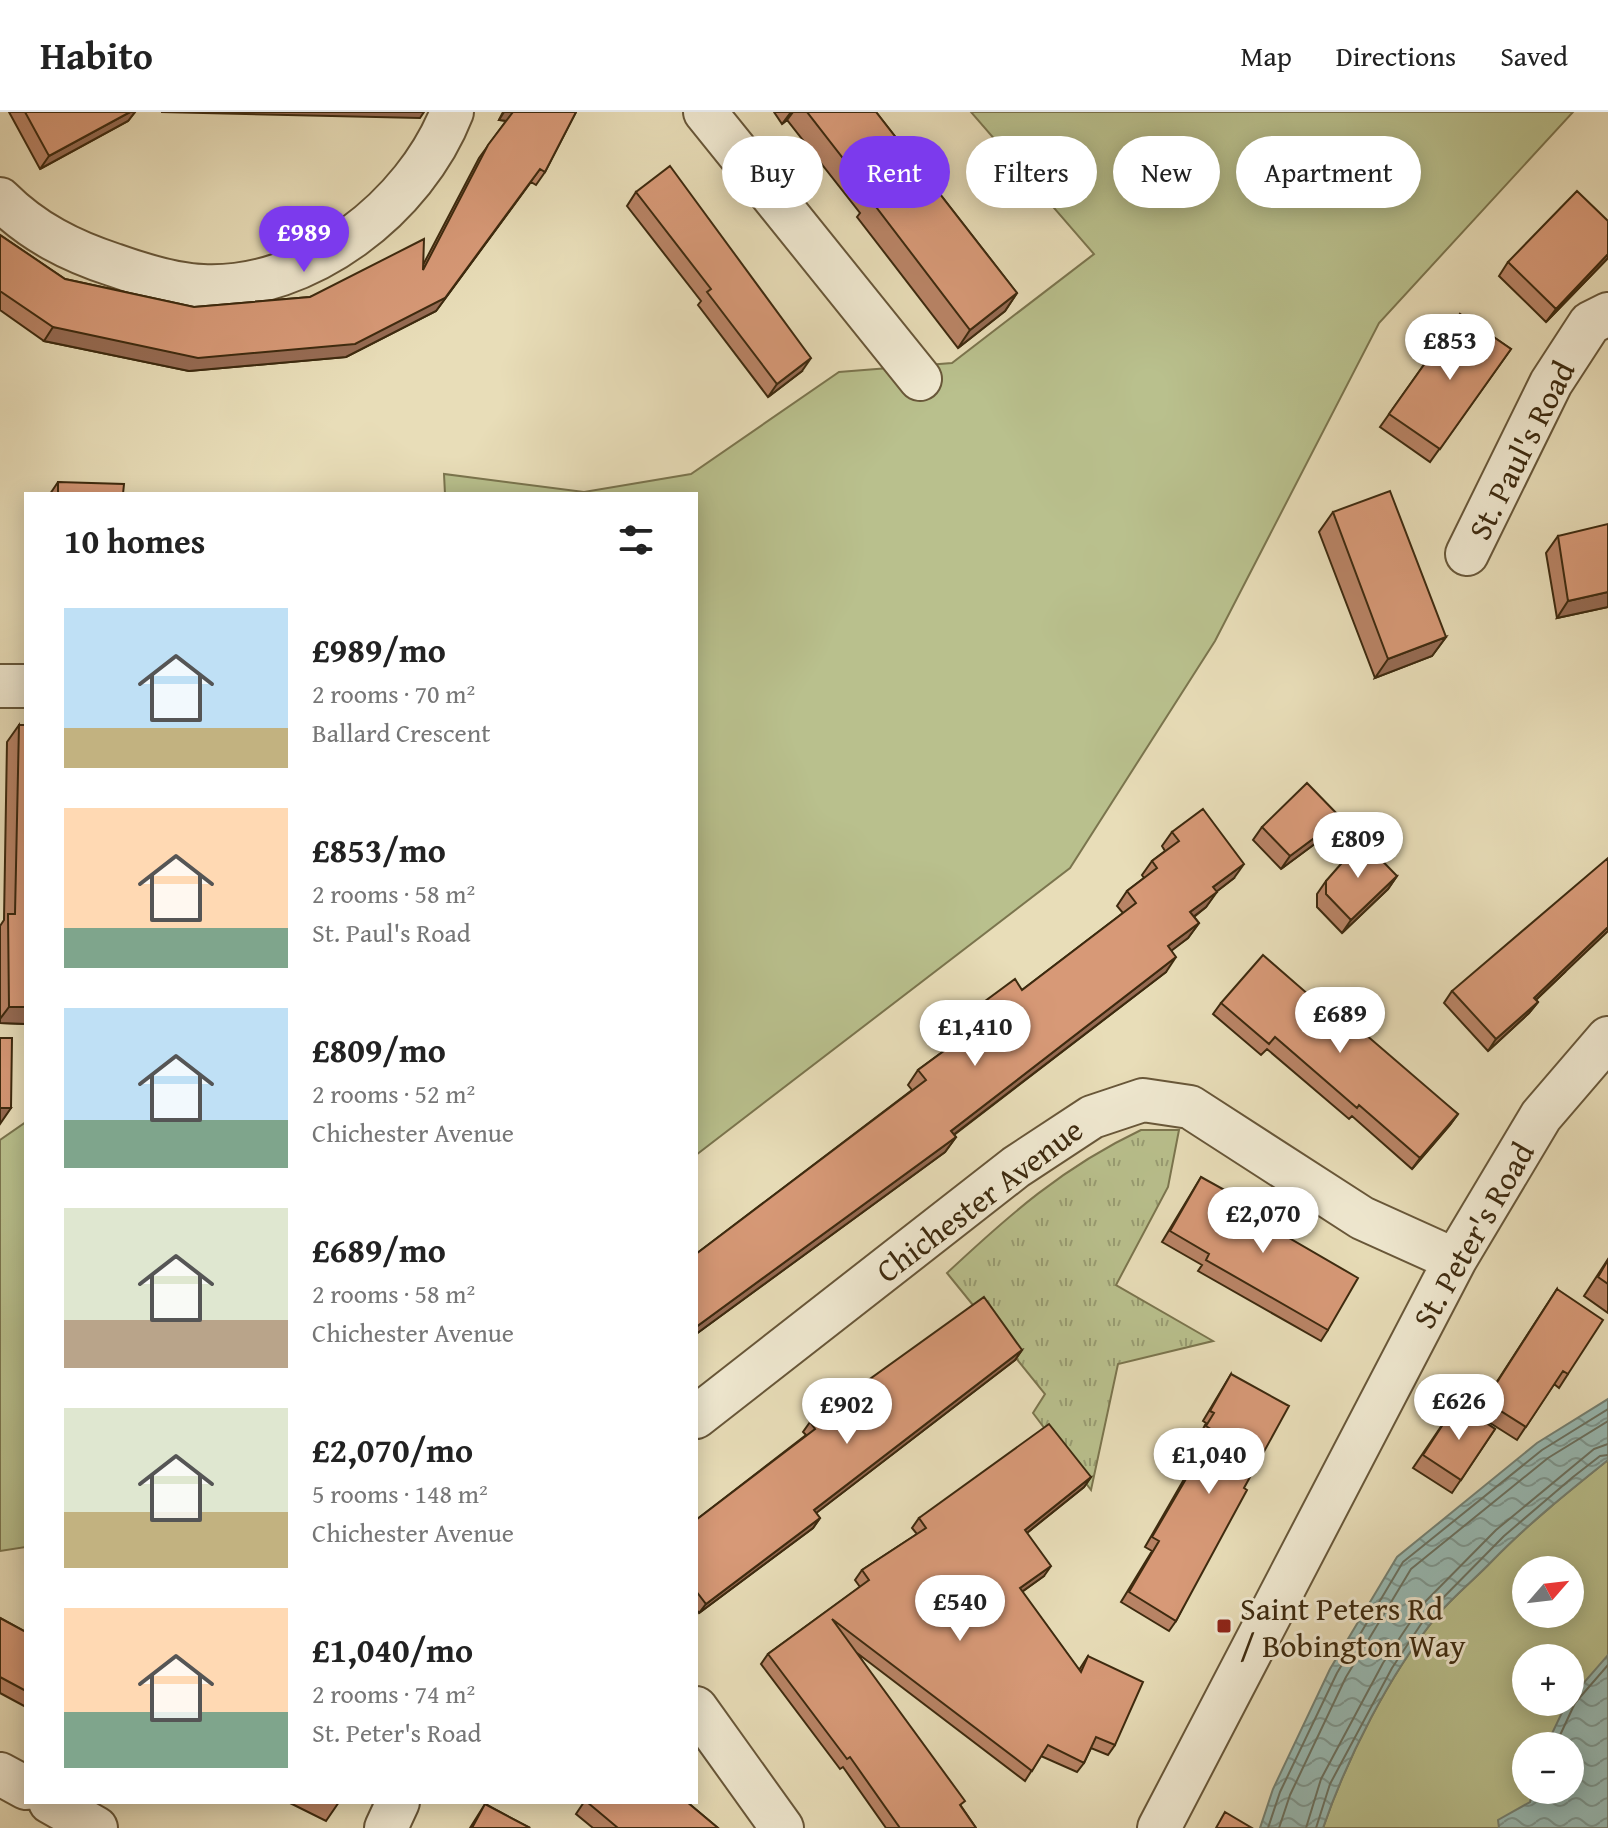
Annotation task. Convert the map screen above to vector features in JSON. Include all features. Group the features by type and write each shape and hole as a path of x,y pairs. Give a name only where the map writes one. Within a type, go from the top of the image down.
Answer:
{"street":[{"path":"0,199 47,237 89,257 142,275 203,287 242,283 301,267 343,243 382,215 415,178 444,132 452,112"},
{"path":"705,112 920,379"},
{"name":"St. Paul's Road","path":"1467,554 1551,383 1590,323 1608,314"},
{"path":"0,686 24,686"},
{"name":"St. Peter's Road","path":"1159,1828 1455,1260 1541,1116 1608,1038"},
{"name":"Chichester Avenue","path":"698,1415 1016,1167 1092,1117 1143,1100 1190,1107 1362,1218 1455,1260"},
{"path":"698,1711 782,1828"},
{"path":"0,1774 24,1787"},
{"path":"54,1804 96,1828"},
{"path":"386,1828 397,1804"}],"green space":[{"path":"971,112 1573,112 1379,323 1215,641 1070,868 698,1153 698,492 584,492 691,474 839,372 952,363 1094,254 1054,208 1097,208 1097,136 992,136"},
{"path":"444,474 584,492 445,492"},
{"path":"24,1123 24,1547 0,1551 0,1140"},
{"path":"1141,1130 1179,1130 1168,1187 1116,1285 1213,1341 1118,1364 1091,1490 1033,1413 1045,1394 947,1273 992,1231 1062,1176"},
{"path":"1608,1460 1608,1828 1323,1828 1371,1718 1419,1640 1449,1602 1548,1509"}],"water":[{"path":"1608,1399 1608,1460 1520,1534 1436,1617 1402,1665 1371,1718 1323,1828 1260,1828 1273,1789 1330,1669 1397,1557 1537,1443"},
{"path":"1608,1655 1608,1828 1499,1828 1498,1820 1526,1804 1584,1804 1584,1732 1553,1732 1560,1716 1584,1716 1584,1683"}],"building":[{"path":"25,112 130,112 49,156"},
{"path":"513,112 576,112 545,172 540,169 445,298 355,344 198,358 53,327 0,291 0,235 65,279 194,307 310,297 424,239 423,270 488,145"},
{"path":"807,112 876,112 895,136 839,136 839,153"},
{"path":"670,166 811,358 777,384 707,292 711,289 636,192"},
{"path":"1577,191 1608,221 1608,254 1556,309 1508,262"},
{"path":"950,207 1017,293 970,330 877,208"},
{"path":"1460,314 1511,349 1440,449 1389,414"},
{"path":"58,482 124,484 123,492 58,492"},
{"path":"1390,491 1446,637 1388,659 1333,512"},
{"path":"1608,524 1608,592 1568,601 1558,536"},
{"path":"19,725 24,725 24,1007 9,1007 8,914 15,914"},
{"path":"1307,783 1341,818 1290,856 1262,827"},
{"path":"1203,809 1244,864 1213,887 1217,892 1190,912 1199,923 1168,946 1176,957 951,1131 956,1137 698,1326 698,1252 926,1080 918,1070 982,1023 973,1010 1015,979 1022,990 1136,903 1127,891 1157,868 1152,861 1179,841 1172,832"},
{"path":"1362,840 1397,876 1351,920 1326,894 1326,881"},
{"path":"1608,858 1608,927 1534,998 1538,1002 1496,1039 1452,991"},
{"path":"1263,955 1310,996 1315,991 1458,1114 1420,1158 1275,1037 1269,1044 1221,1003"},
{"path":"0,1038 12,1038 11,1108 0,1108"},
{"path":"1201,1177 1241,1199 1236,1207 1358,1278 1328,1330 1206,1260 1209,1254 1170,1231"},
{"path":"1608,1260 1608,1284 1598,1277"},
{"path":"1557,1289 1603,1320 1568,1374 1563,1371 1526,1427 1485,1401"},
{"path":"984,1297 1022,1350 814,1510 820,1518 706,1604 698,1594 698,1518 815,1429 810,1422"},
{"path":"1231,1374 1289,1406 1176,1621 1129,1592 1159,1541 1152,1537 1214,1431 1206,1426 1214,1413 1210,1411"},
{"path":"1457,1403 1495,1429 1461,1480 1423,1455"},
{"path":"1049,1424 1091,1477 1025,1530 1051,1566 1020,1588 1081,1672 1088,1656 1143,1682 1115,1745 1096,1737 1084,1763 1048,1745 1032,1771 832,1619 965,1801 960,1805 976,1828 900,1828 850,1757 847,1759 768,1654 869,1580 862,1570 926,1528 919,1518"},
{"path":"0,1618 24,1631 24,1690 0,1677"},
{"path":"485,1804 530,1828 472,1828"},
{"path":"589,1804 689,1804 718,1828 618,1828"},
{"path":"1225,1812 1252,1828 1216,1828"}],"place":[{"name":"Saint Peters Rd / Bobington Way","path":"1224,1626"}]}
